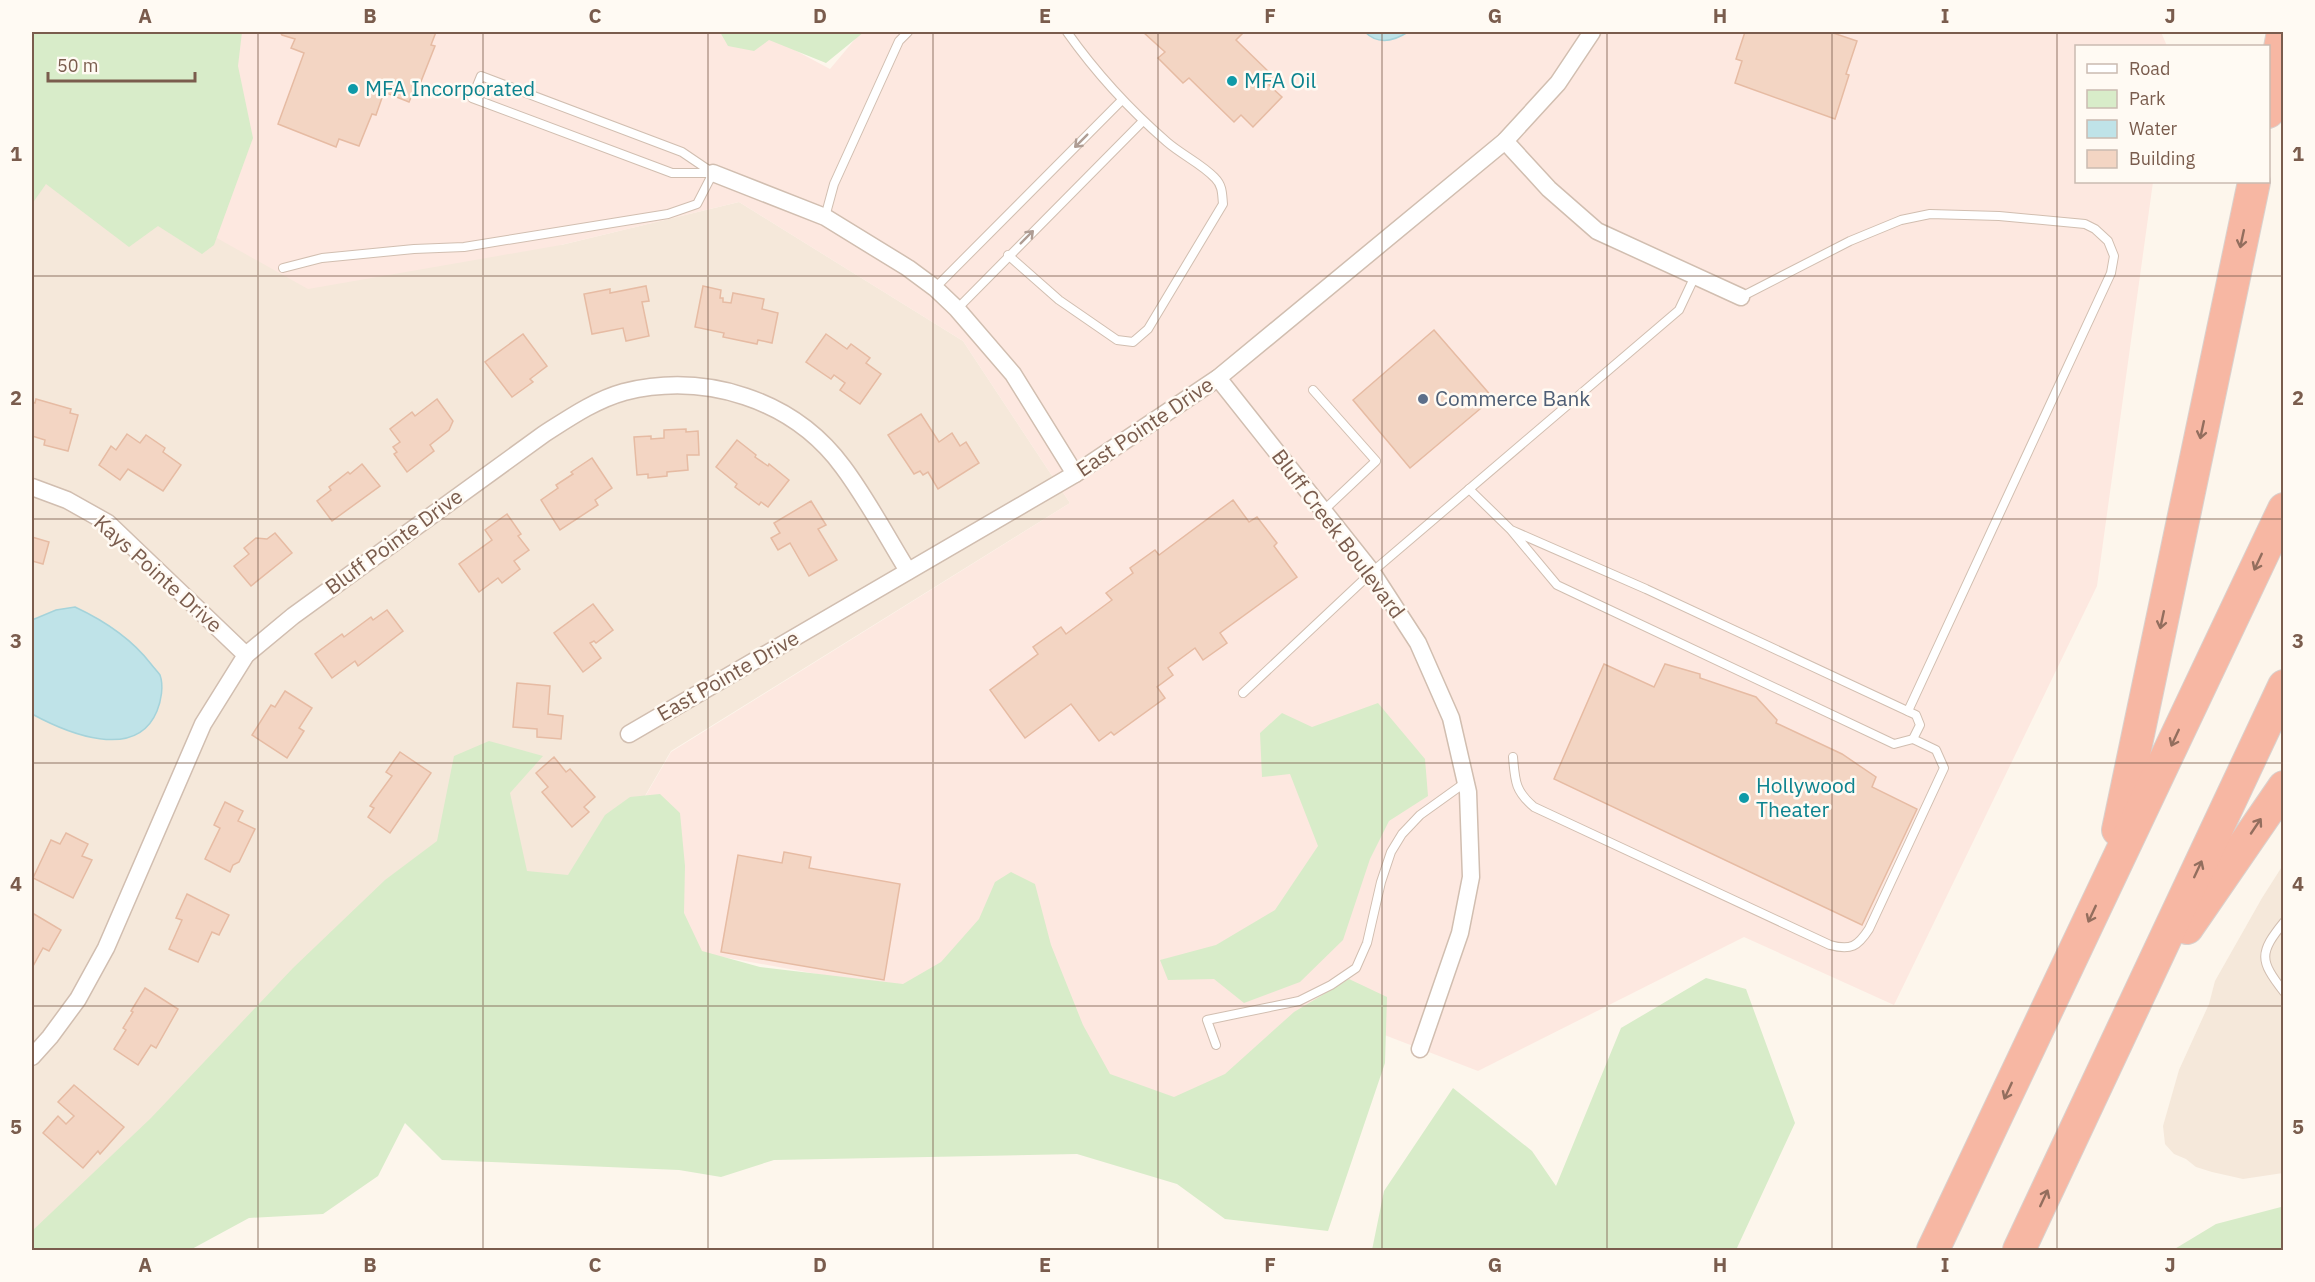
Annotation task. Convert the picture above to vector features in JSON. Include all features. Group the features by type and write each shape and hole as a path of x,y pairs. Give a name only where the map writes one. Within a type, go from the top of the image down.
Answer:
{"highway":[{"path":"2270,101 2283,32"},
{"path":"2107,881 2254,183"},
{"path":"1933,1251 2283,509"},
{"path":"2019,1251 2283,686"},
{"path":"2130,1014 2283,787"}],"street":[{"name":"East Pointe Drive","path":"628,734 1075,474 1218,378 1505,141 1558,83 1592,32"},
{"path":"1505,141 1549,189 1597,231 1741,297"},
{"path":"713,173 825,217 908,267 935,288 957,309 1012,374 1075,474"},
{"name":"Bluff Creek Boulevard","path":"1218,378 1372,572 1418,644 1451,718 1468,792 1471,877 1460,933 1420,1049"},
{"name":"Bluff Pointe Drive","path":"32,1057 78,999 106,948 203,724 246,655 293,616 544,434 581,410 622,393 670,384 711,387 761,401 807,429 843,466 908,571"},
{"name":"Kays Pointe Drive","path":"32,487 67,500 108,523 246,655"}],"lane":[{"path":"825,217 834,184 899,41 908,32"},
{"path":"1008,255 1059,300 1117,340 1133,342 1148,330 1223,204 1222,188 1215,178 1143,121 1091,65 1067,32"},
{"path":"481,76 682,152 713,173 672,174 472,98 481,76"},
{"path":"935,288 1122,100"},
{"path":"957,309 1143,121"},
{"path":"283,268 321,258 414,249 464,247 668,214 697,204 713,173"},
{"path":"1741,297 1850,241 1901,220 1930,214 2076,222 2095,229 2108,241 2114,256 2111,273 1908,711"},
{"path":"1243,693 1372,572 1679,310 1695,276"},
{"path":"1313,390 1376,461 1323,511"},
{"path":"1469,489 1511,530 1557,585 1894,744 1913,739 1936,750 1944,768 1869,928 1860,943 1844,949 1830,945 1534,807 1522,796 1515,781 1513,757"},
{"path":"1511,530 1646,589 1916,715 1920,725 1913,739"},
{"path":"1216,1045 1207,1020 1299,1001 1331,985 1356,968 1367,944 1381,882 1391,852 1402,834 1420,815 1466,782"},
{"path":"2283,922 2271,937 2264,957 2265,965 2283,992"}],"shaded area":[{"path":"195,32 761,32 830,69 861,32 2161,32 2167,45 2075,45 2075,183 2153,183 2097,586 1894,1005 1744,937 1478,1071 1317,1009 1252,1068 1176,1104 916,992 568,929 671,752 1070,503 963,341 739,202 561,245 308,289 115,181"},
{"path":"32,134 561,245 739,202 963,341 1070,503 671,751 568,929 32,1250"},
{"path":"2283,865 2283,1173 2243,1179 2196,1167 2186,1159 2174,1154 2165,1144 2163,1126 2179,1070 2209,1004 2215,981"}],"green space":[{"path":"32,32 242,32 238,66 253,138 214,245 202,254 158,226 129,247 46,184 32,204"},
{"path":"720,32 864,32 826,63 769,40 754,51 728,46"},
{"path":"1378,703 1425,759 1428,796 1389,821 1370,859 1343,940 1300,982 1244,1003 1214,979 1168,980 1160,960 1216,945 1275,910 1318,846 1290,774 1262,777 1260,733 1282,713 1312,727"},
{"path":"489,741 543,756 510,793 527,871 568,875 605,815 630,797 660,794 680,813 685,866 684,913 702,951 760,967 903,984 941,962 979,919 995,882 1011,872 1035,884 1051,945 1083,1025 1110,1074 1174,1097 1225,1074 1294,1012 1349,979 1387,997 1385,1063 1328,1231 1225,1219 1177,1184 1077,1154 774,1160 721,1177 679,1170 442,1160 405,1123 378,1176 323,1214 249,1218 190,1250 32,1250 32,1231 151,1118 293,968 385,880 437,841 454,756"},
{"path":"1706,978 1746,989 1795,1123 1736,1250 1372,1250 1384,1191 1453,1088 1532,1151 1556,1186 1621,1028"},
{"path":"2283,1202 2283,1250 2173,1250 2216,1224 2281,1207"}],"water":[{"path":"1365,32 1408,32 1397,38 1381,40"},
{"path":"75,607 107,624 126,638 160,675 162,693 157,711 147,727 134,736 100,739 81,735 32,714 32,620 56,610"}],"building":[{"name":"MFA Incorporated","path":"280,32 436,32 431,45 435,46 418,89 415,88 409,102 384,92 376,115 372,114 359,146 339,139 336,147 278,124 304,53 291,48 295,39 282,35"},
{"name":"MFA Oil","path":"1143,32 1244,32 1236,40 1275,78 1269,85 1282,97 1253,127 1241,115 1234,122 1189,78 1183,83 1158,58 1165,52"},
{"path":"1745,32 1834,32 1857,41 1835,119 1735,83 1742,61 1736,59"},
{"path":"646,286 649,301 642,302 649,336 626,341 623,328 592,334 584,294 610,289 610,293"},
{"path":"703,286 721,290 720,298 723,298 723,302 731,303 733,293 764,299 762,309 778,313 772,343 758,340 757,344 723,337 724,333 695,327"},
{"name":"Commerce Bank","path":"1434,330 1493,398 1410,468 1353,400"},
{"path":"523,334 547,366 530,379 533,382 512,397 485,362"},
{"path":"826,334 847,349 851,344 870,358 866,363 881,374 860,404 840,390 845,383 834,375 831,379 806,362"},
{"path":"36,399 71,409 70,413 78,415 68,451 44,445 45,440 32,436 32,402 35,403"},
{"path":"437,399 453,421 449,430 430,445 434,451 407,472 394,454 397,452 393,447 400,442 390,429 412,412 415,416"},
{"path":"921,414 939,442 952,433 960,446 966,442 979,463 938,489 928,472 923,475 920,471 914,474 888,435"},
{"path":"686,429 686,432 698,431 699,455 687,455 688,470 667,472 667,476 648,478 648,474 637,475 634,437 664,438 664,430"},
{"path":"127,434 140,443 146,435 165,448 163,452 181,465 163,491 128,469 120,480 99,465 111,446 116,450"},
{"path":"737,440 756,455 755,457 768,466 769,464 789,480 768,507 761,502 759,505 735,487 737,484 716,467"},
{"path":"592,458 612,488 595,500 598,505 560,530 541,500 558,488 556,485 573,474 571,472"},
{"path":"362,464 380,486 332,521 317,501 331,490 329,487"},
{"path":"1233,500 1249,522 1257,517 1277,543 1274,546 1297,577 1220,633 1227,643 1203,660 1195,648 1168,668 1173,675 1157,687 1165,698 1114,735 1111,732 1099,741 1071,704 1025,738 990,690 1038,654 1033,647 1061,627 1066,634 1112,600 1106,593 1133,573 1130,568 1155,550 1159,555"},
{"path":"811,501 826,525 818,529 837,560 809,576 790,543 778,550 771,538 780,533 774,523"},
{"path":"507,514 521,534 518,536 529,550 514,561 520,569 502,583 498,578 479,592 459,564 492,540 485,530"},
{"path":"275,533 292,553 251,586 234,566 249,554 244,548 256,538 267,539"},
{"path":"32,537 49,542 43,564 32,561"},
{"path":"593,604 613,630 596,643 594,641 590,643 601,658 583,672 554,633"},
{"path":"387,610 403,631 358,666 355,661 332,678 315,654 342,634 344,637 371,617 373,620"},
{"name":"Hollywood Theater","path":"1604,664 1654,687 1665,664 1700,674 1700,678 1756,697 1777,720 1776,723 1842,754 1876,777 1872,787 1917,809 1862,925 1554,779"},
{"path":"517,683 550,686 548,714 563,716 561,739 537,737 537,729 513,727"},
{"path":"285,691 312,708 299,728 304,731 287,758 252,735 271,705 275,707"},
{"path":"400,752 431,773 390,833 368,817 374,808 370,806 392,776 386,772"},
{"path":"554,757 566,772 570,769 595,797 584,807 589,812 572,827 542,792 548,787 536,773"},
{"path":"225,802 243,811 238,821 255,829 239,862 233,865 230,872 205,859 220,828 214,825"},
{"path":"66,833 88,844 82,856 92,860 73,898 33,878 51,840 60,844"},
{"path":"784,852 811,857 809,868 900,884 884,980 721,952 738,855 782,863"},
{"path":"187,894 229,915 219,935 212,932 198,962 169,949 182,920 176,918"},
{"path":"34,914 61,930 49,951 43,948 32,968 32,918"},
{"path":"145,988 178,1009 156,1048 151,1045 138,1065 114,1049 126,1030 123,1028"},
{"path":"74,1085 124,1127 100,1154 98,1151 83,1168 43,1133 58,1116 66,1124 74,1116 58,1102"}],"place":[{"name":"MFA Oil","path":"1232,81"},
{"name":"MFA Incorporated","path":"353,89"},
{"name":"Commerce Bank","path":"1423,399"},
{"name":"Hollywood Theater","path":"1744,798"}]}
